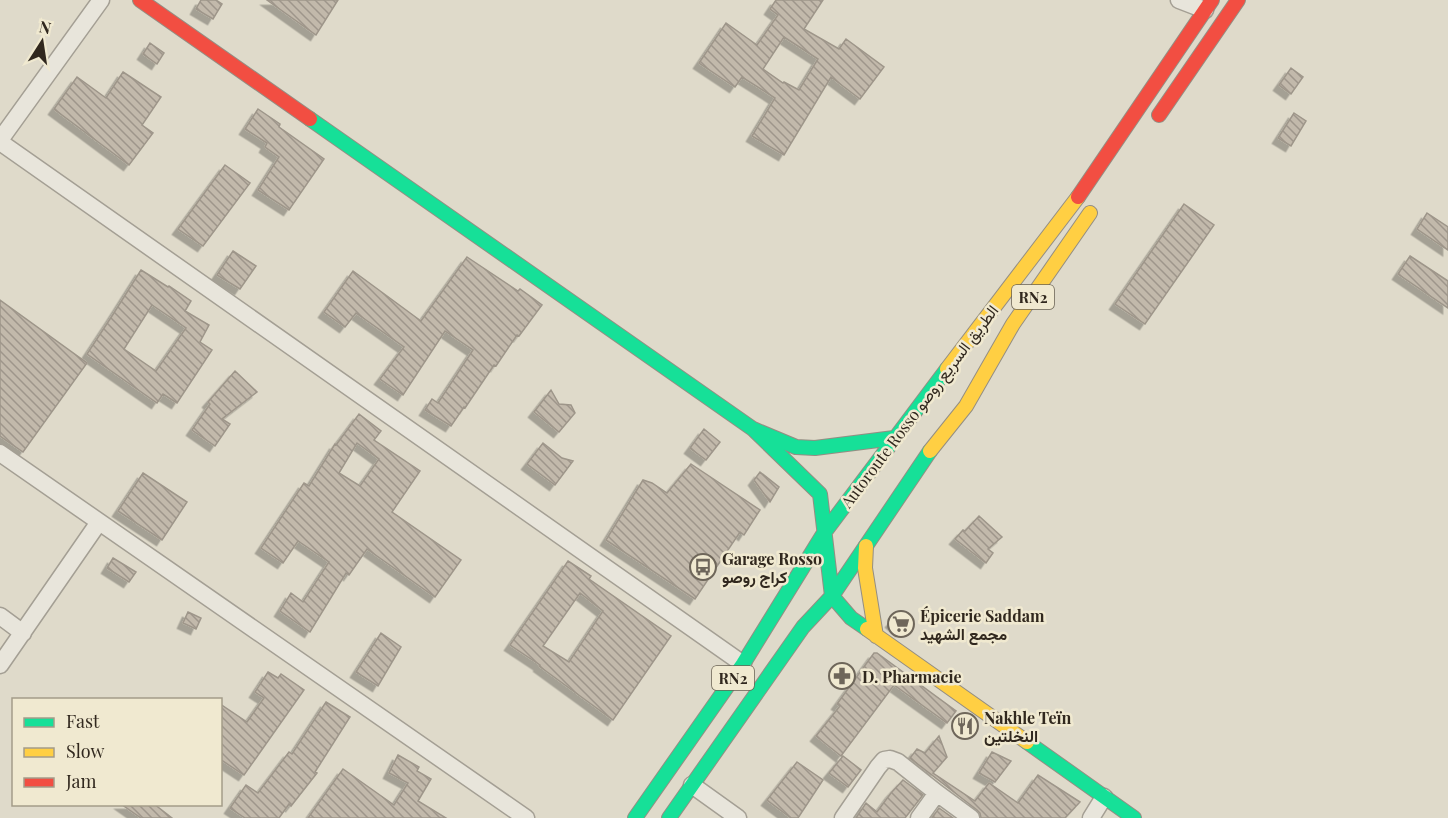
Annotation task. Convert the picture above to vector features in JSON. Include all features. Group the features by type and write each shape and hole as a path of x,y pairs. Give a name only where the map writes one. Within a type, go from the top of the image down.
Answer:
{"main road":[{"path":"140,0 753,429 820,494 832,596 851,618 1134,818"},
{"path":"1150,128 1238,0"},
{"name":"Autoroute Rosso الطريق السريع روصو","path":"635,818 743,664 824,533 1075,202 1208,5"},
{"name":"Autoroute Rosso الطريق السريع روصو","path":"669,818 803,627 832,596 926,456 966,406 1014,324 1095,206"},
{"path":"753,429 796,447 815,448 894,438"},
{"path":"866,546 865,568 876,636"}],"street":[{"path":"101,0 0,141 743,664"},
{"path":"1179,0 1208,5"},
{"path":"0,453 526,818"},
{"path":"0,665 99,522"},
{"path":"0,616 23,633"},
{"path":"843,818 878,767 884,760 890,759 898,762 971,818"},
{"path":"692,785 738,818"},
{"path":"919,818 937,793"},
{"path":"1091,818 1104,797"}],"building":[{"path":"201,0 216,0 222,4 213,19 196,9"},
{"path":"267,0 338,0 316,35"},
{"path":"776,0 823,0 804,29 839,49 846,39 884,67 860,99 831,77 784,155 752,136 775,98 742,77 735,87 699,63 726,23 757,45 778,15 770,9","holes":["784,37 818,59 799,90 783,83 763,69"]},
{"path":"150,43 164,53 157,64 143,54"},
{"path":"1291,68 1303,77 1291,94 1279,85"},
{"path":"123,72 161,97 142,125 153,133 129,165 54,109 77,77 106,98"},
{"path":"258,109 324,159 289,210 258,190 279,157 265,147 267,143 245,129"},
{"path":"1294,113 1306,121 1291,146 1278,138"},
{"path":"225,165 250,183 203,246 178,229"},
{"path":"1184,204 1214,225 1145,324 1115,304"},
{"path":"1427,213 1448,227 1448,250 1417,229"},
{"path":"233,251 256,266 240,289 217,275"},
{"path":"1410,256 1448,281 1448,308 1398,274"},
{"path":"467,257 542,305 519,336 517,335 496,366 494,365 451,426 425,410 432,399 438,403 473,350 445,331 403,395 380,379 404,347 356,313 345,327 324,312 353,271 421,321"},
{"path":"141,270 191,301 185,311 209,325 200,342 212,350 177,403 163,394 157,403 87,354","holes":["152,305 186,328 156,371 124,349"]},
{"path":"0,300 87,363 23,452 0,436"},
{"path":"235,371 257,392 222,419 230,424 215,446 192,430 210,404 208,402"},
{"path":"551,390 559,404 571,405 575,413 559,432 534,412"},
{"path":"359,414 381,431 374,440 420,471 392,512 461,560 435,597 367,549 349,575 346,573 310,632 280,611 291,593 303,602 329,562 298,541 283,563 261,548 304,483 309,486","holes":["357,443 379,459 360,486 339,473"]},
{"path":"704,429 720,442 706,460 690,448"},
{"path":"543,443 562,458 573,461 555,485 527,464"},
{"path":"691,464 760,510 744,535 740,532 695,599 606,540 643,480 667,493"},
{"path":"760,472 779,487 770,502 754,480"},
{"path":"143,473 187,502 162,540 118,511"},
{"path":"979,516 1002,537 988,549 993,553 986,563 955,539"},
{"path":"113,558 136,572 129,582 107,568"},
{"path":"568,561 591,576 589,579 671,636 613,720 510,645","holes":["580,593 603,611 569,662 543,646"]},
{"path":"188,612 201,618 196,629 183,623"},
{"path":"899,614 908,622 901,631 891,622"},
{"path":"381,633 401,647 378,686 356,672"},
{"path":"874,653 956,711 947,723 894,685 841,756 816,736 840,706 837,704"},
{"path":"268,672 278,678 281,674 304,690 244,775 222,760 222,705 247,722 264,698 255,692"},
{"path":"326,702 350,717 315,772 317,773 291,806 289,804 279,818 245,818 230,808 246,785 258,793 289,752 292,754"},
{"path":"939,736 947,757 933,773 975,801 989,783 1018,803 1038,775 1080,802 1065,818 981,818 977,810 910,758 917,749 925,753"},
{"path":"992,752 1011,761 995,782 979,773"},
{"path":"398,755 419,767 417,771 431,779 418,801 446,818 308,818 343,769 394,805 408,783 389,773"},
{"path":"843,756 861,770 848,787 829,773"},
{"path":"797,762 823,780 798,818 791,818 767,800"},
{"path":"903,780 923,795 905,818 856,818 866,803 877,812"},
{"path":"124,806 157,806 172,818 141,818"},
{"path":"939,808 953,818 932,818"}],"traffic: fast":[{"path":"310,119 753,429 820,494 832,596 851,618 867,629"},
{"path":"635,818 743,664 824,533 947,369"},
{"path":"753,429 796,447 815,448 894,438"},
{"path":"669,818 803,627 832,596 930,451"},
{"path":"1027,742 1134,818"}],"traffic: slow":[{"path":"947,369 1078,197"},
{"path":"930,451 966,406 1013,324 1090,213"},
{"path":"866,546 865,568 876,636"},
{"path":"867,629 1027,742"}],"traffic: jam":[{"path":"140,0 310,119"},
{"path":"1078,197 1212,0"},
{"path":"1159,115 1238,0"}],"place":[{"name":"Garage Rosso كراج روصو","path":"703,567"},
{"name":"Épicerie Saddam مجمع الشهيد","path":"901,624"},
{"name":"D. Pharmacie","path":"842,676"},
{"name":"Nakhle Teïn النخلتين","path":"965,726"}]}
